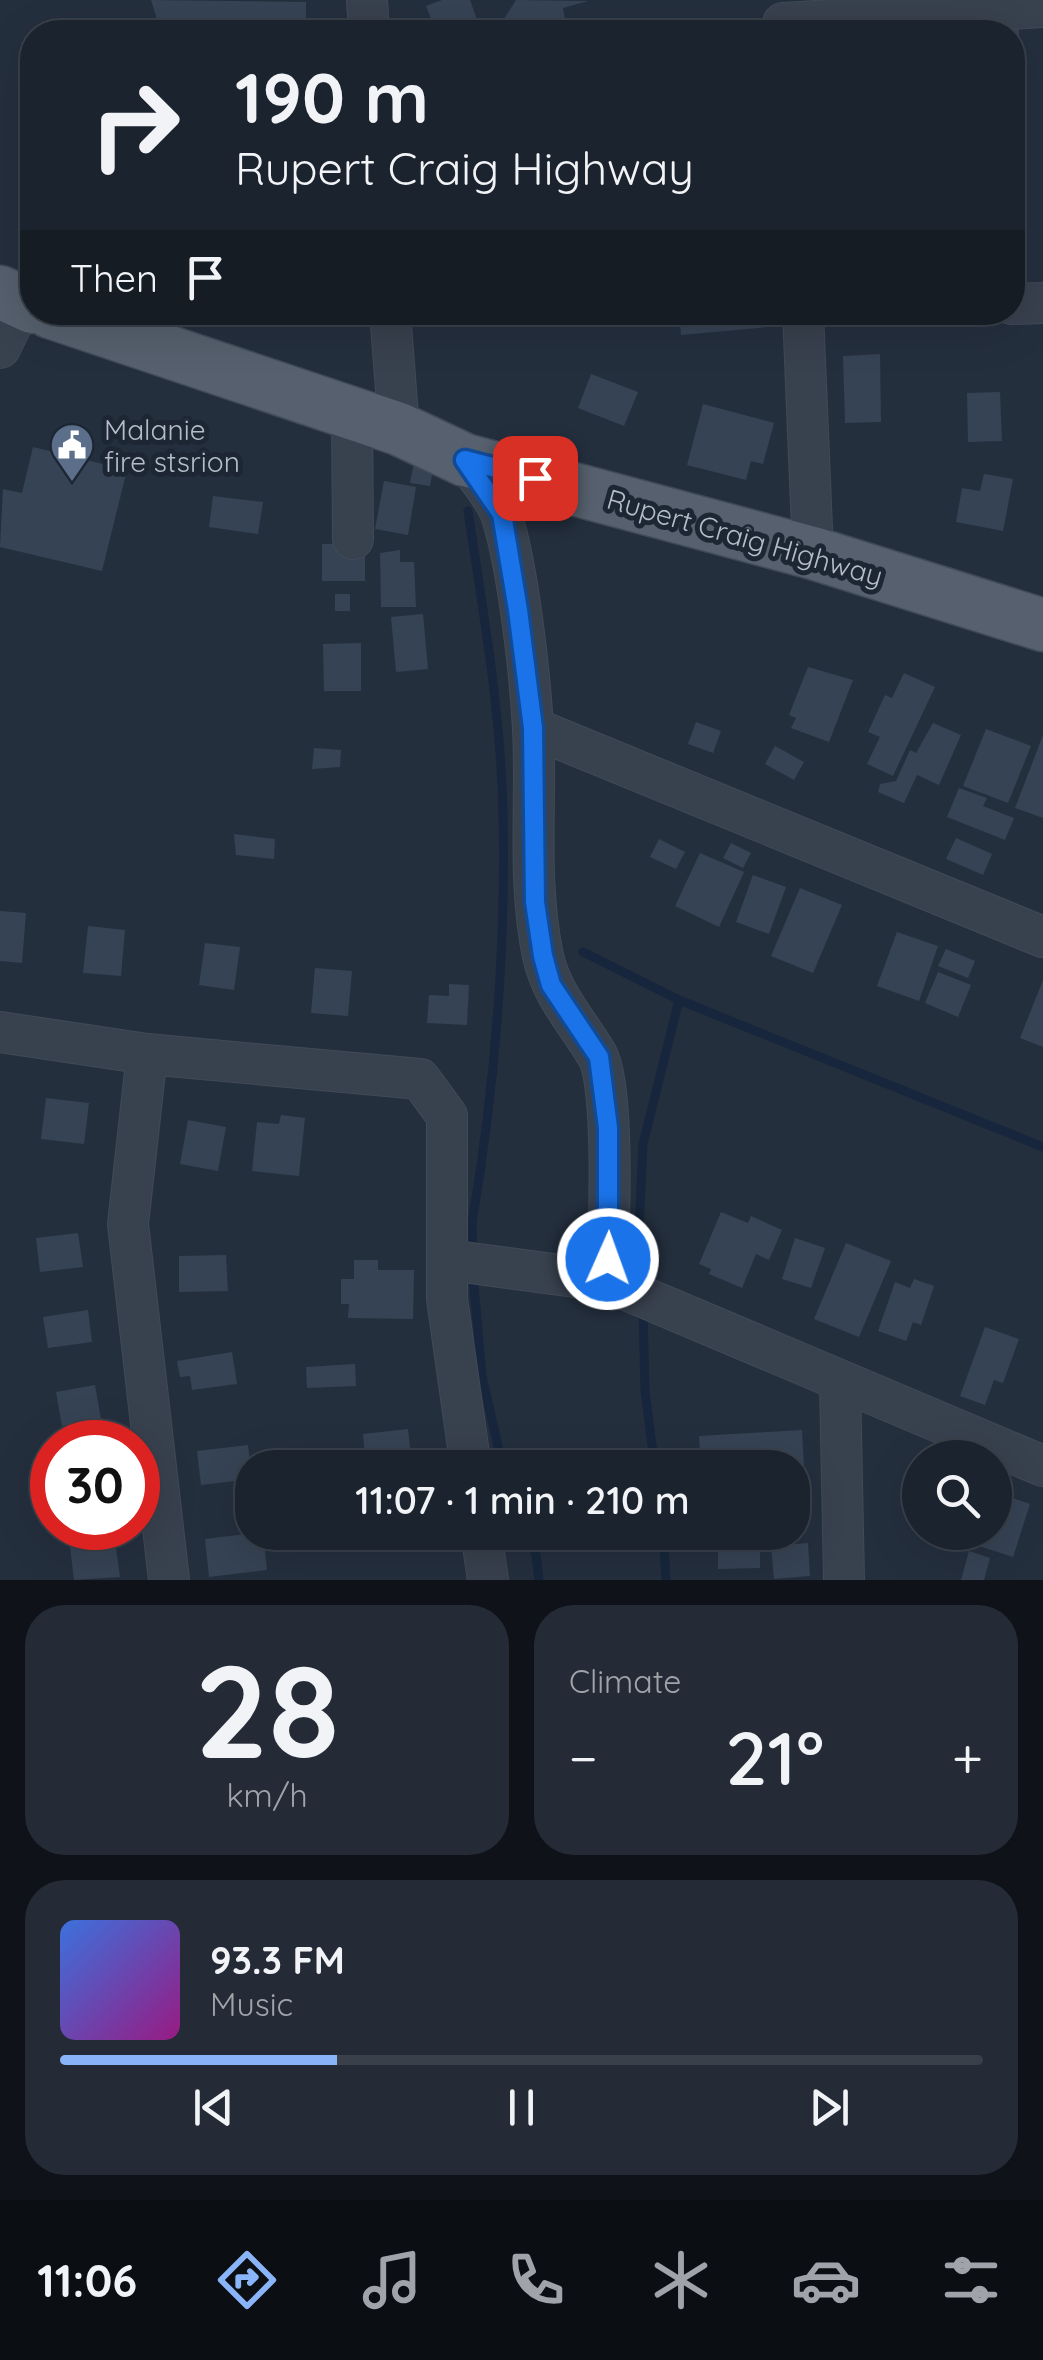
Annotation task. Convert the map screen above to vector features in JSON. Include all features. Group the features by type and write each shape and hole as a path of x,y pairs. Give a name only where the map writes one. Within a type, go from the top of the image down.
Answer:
{"main road":[{"name":"Rupert Craig Highway","path":"63,325 376,422 465,460 813,553 1043,625"}],"street":[{"path":"783,19 1043,7"},
{"path":"353,539 376,422 388,325"},
{"path":"804,325 813,553"},
{"path":"465,460 502,514 533,728 535,902 543,956 551,985 599,1057 611,1236 606,1281"},
{"path":"533,728 1043,937"},
{"path":"0,1032 147,1054 420,1079 448,1116 447,1299 468,1450"},
{"path":"147,1054 128,1224 169,1580"},
{"path":"448,1260 606,1281 1043,1466"},
{"path":"840,1383 844,1580"},
{"path":"483,1550 488,1580"}],"building":[{"path":"151,0 306,2 306,20 157,20"},
{"path":"442,0 470,0 477,20 431,20 426,6"},
{"path":"516,0 588,1 563,8 565,20 501,20"},
{"path":"680,325 779,326 681,335"},
{"path":"880,354 881,422 845,423 843,356"},
{"path":"591,374 638,392 624,426 578,408"},
{"path":"1000,392 1002,441 968,442 967,393"},
{"path":"703,404 774,423 763,464 751,461 746,480 687,465"},
{"path":"33,447 127,470 102,571 0,547 3,489 22,493"},
{"path":"414,462 434,465 430,486 410,483"},
{"path":"984,474 1013,479 1003,531 956,522 962,488 980,491"},
{"path":"384,481 416,487 408,535 375,529"},
{"path":"213,496 263,502 258,534 209,527"},
{"path":"365,543 365,581 322,581 322,544"},
{"path":"400,550 400,562 414,562 416,607 381,607 380,553"},
{"path":"335,594 350,594 350,611 335,611"},
{"path":"423,614 428,669 396,672 391,617"},
{"path":"361,643 361,691 324,691 323,644"},
{"path":"808,667 853,680 829,742 791,728 796,718 789,715"},
{"path":"904,673 935,687 893,776 867,764 880,737 868,732 885,695 892,698"},
{"path":"696,722 721,731 713,753 688,744"},
{"path":"933,723 961,735 939,785 917,775 904,803 878,792 880,784 896,781 910,750 916,753"},
{"path":"986,729 1031,746 1008,803 963,786"},
{"path":"1043,735 1043,818 1015,808"},
{"path":"775,746 804,762 794,780 765,764"},
{"path":"314,748 341,750 340,767 312,769"},
{"path":"959,788 987,798 983,806 1014,818 1005,840 947,817"},
{"path":"234,834 275,839 274,859 236,855"},
{"path":"956,838 992,854 983,875 946,859"},
{"path":"659,839 685,852 676,869 650,857"},
{"path":"731,843 751,853 743,868 723,858"},
{"path":"700,853 744,872 719,927 675,906"},
{"path":"753,875 786,887 769,934 736,922"},
{"path":"800,888 842,905 813,973 771,956"},
{"path":"0,911 26,913 22,963 0,961"},
{"path":"88,926 125,930 121,976 83,973"},
{"path":"897,932 938,946 919,1001 877,986"},
{"path":"205,943 240,947 234,990 199,985"},
{"path":"946,949 975,961 968,978 938,966"},
{"path":"315,968 352,971 348,1016 311,1013"},
{"path":"938,972 971,985 958,1017 925,1003"},
{"path":"1043,980 1043,1047 1020,1038"},
{"path":"449,984 469,985 467,1025 427,1023 429,995 449,996"},
{"path":"46,1098 89,1103 84,1144 41,1139"},
{"path":"281,1115 305,1118 299,1176 252,1171 257,1122 279,1124"},
{"path":"188,1120 226,1127 218,1171 180,1164"},
{"path":"721,1212 748,1223 751,1216 782,1230 769,1260 756,1254 742,1288 709,1274 711,1269 699,1264"},
{"path":"78,1233 83,1267 40,1272 36,1238"},
{"path":"795,1238 825,1248 811,1288 782,1279"},
{"path":"846,1243 891,1261 859,1337 814,1319"},
{"path":"226,1255 228,1291 179,1292 179,1256"},
{"path":"354,1260 378,1260 378,1270 414,1270 413,1319 348,1318 349,1304 341,1304 341,1279 354,1279"},
{"path":"914,1279 934,1286 921,1325 913,1322 906,1341 878,1331 895,1282 910,1288"},
{"path":"88,1310 92,1342 48,1348 43,1317"},
{"path":"985,1327 1019,1339 1003,1383 994,1380 985,1405 960,1396"},
{"path":"232,1352 237,1384 192,1390 190,1376 180,1377 177,1361"},
{"path":"355,1364 356,1386 307,1388 306,1367"},
{"path":"95,1385 101,1419 61,1420 56,1392"},
{"path":"408,1429 410,1450 364,1450 363,1434"},
{"path":"802,1430 803,1450 700,1450 699,1436"},
{"path":"248,1445 249,1450 235,1450 235,1481 201,1485 197,1451"},
{"path":"1012,1498 1030,1504 1013,1557 992,1550 1012,1550"},
{"path":"235,1535 235,1550 265,1550 267,1570 209,1577 205,1539"},
{"path":"70,1550 116,1550 120,1577 74,1580"},
{"path":"718,1550 760,1550 760,1568 718,1569"},
{"path":"771,1550 808,1550 810,1576 774,1579"},
{"path":"969,1551 990,1558 984,1580 961,1580"}],"waterway":[{"path":"468,511 495,699 502,775 503,865 497,1019 472,1223 473,1254"},
{"path":"583,952 679,1000 1043,1147"},
{"path":"642,1283 639,1230 643,1144 679,1000"},
{"path":"473,1275 482,1376 499,1450"},
{"path":"643,1308 645,1391 653,1450"},
{"path":"534,1550 539,1580"},
{"path":"664,1550 666,1580"}],"place":[{"name":"Malanie fire stsrion","path":"72,483"}],"route":[{"path":"535,478 465,460 502,514 533,728 535,902 551,985 582,1038 599,1057 608,1128 608,1259"}]}
